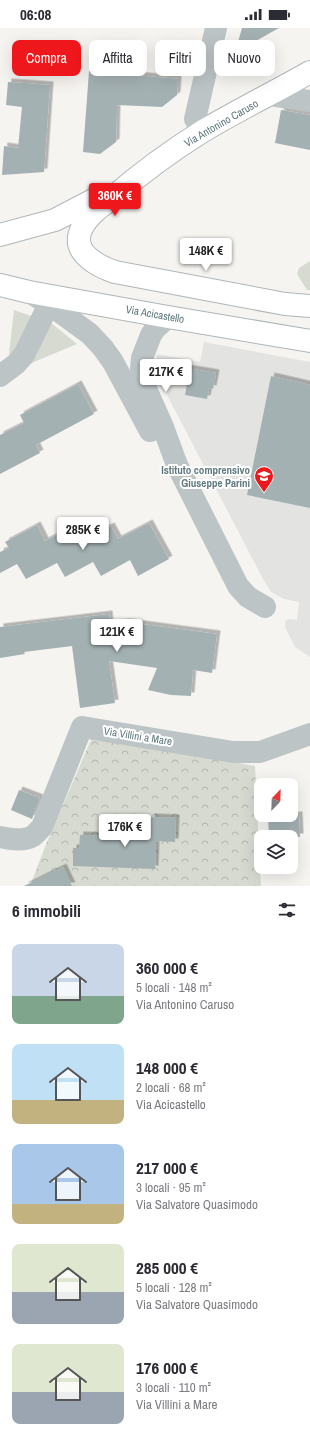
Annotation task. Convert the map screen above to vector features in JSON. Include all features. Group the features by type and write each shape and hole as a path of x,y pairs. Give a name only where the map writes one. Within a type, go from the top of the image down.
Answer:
{"main road":[{"name":"Via Antonino Caruso","path":"136,178 205,130 310,72"},
{"path":"0,235 55,220 136,178"},
{"path":"136,178 94,213 83,226 79,234 79,242 82,251 93,261 105,269 115,272 285,304 310,306"},
{"name":"Via Acicastello","path":"0,285 29,292 310,341"}],"street":[{"path":"205,130 195,118 216,28"},
{"path":"270,94 310,101"},
{"path":"29,292 49,304 90,334 103,348 113,362 150,431 177,465"},
{"path":"0,376 16,364 24,355 49,304"},
{"path":"168,317 155,329 151,335 142,358 141,369 147,392 163,426 177,465 238,586 248,597 265,607"},
{"name":"Via Villini a Mare","path":"0,837 18,840 33,836 42,827 82,727 233,752 260,752 310,734"}],"shaded area":[{"name":"Istituto comprensivo Giuseppe Parini","path":"204,342 310,362 310,657 295,647 285,627 286,620 297,620 299,602 284,599 271,592 156,374 155,367 157,354 200,362"}],"green space":[{"path":"310,261 310,290 307,290 297,274 299,268"},
{"path":"14,310 34,317 14,355 9,354"},
{"path":"50,322 77,344 29,364"},
{"path":"93,735 255,766 254,822 258,822 258,830 254,830 254,874 260,874 261,886 30,886"}],"building":[{"path":"242,28 279,28 258,40 239,40"},
{"path":"89,71 89,76 145,76 178,79 177,95 162,107 117,105 116,142 100,154 83,152"},
{"path":"8,82 50,85 44,172 2,175 4,146 18,148 22,107 6,105"},
{"path":"281,110 310,115 310,150 275,143"},
{"path":"180,367 216,373 213,389 209,388 207,399 185,395 187,384 178,382"},
{"path":"271,376 310,385 310,508 247,495"},
{"path":"78,384 94,414 36,445 40,453 0,474 0,435 24,423 20,415"},
{"path":"149,523 169,559 138,576 130,560 101,576 93,562 65,577 57,563 26,579 17,564 0,573 0,552 9,548 5,542 37,525 45,541 74,526 82,541 111,526 118,539"},
{"path":"109,614 110,625 126,622 217,634 212,673 193,670 191,696 171,695 148,690 157,668 109,661 115,703 80,708 72,646 24,652 25,654 0,658 0,627"},
{"path":"19,790 40,798 32,819 11,810"},
{"path":"298,815 300,837 298,837 298,830 269,830 268,822 298,822"},
{"path":"151,817 176,818 175,842 156,841 155,869 73,866 73,848 79,848 80,835 150,838"},
{"path":"63,867 72,886 24,886"}],"place":[{"name":"Istituto comprensivo Giuseppe Parini","path":"264,493"}]}
